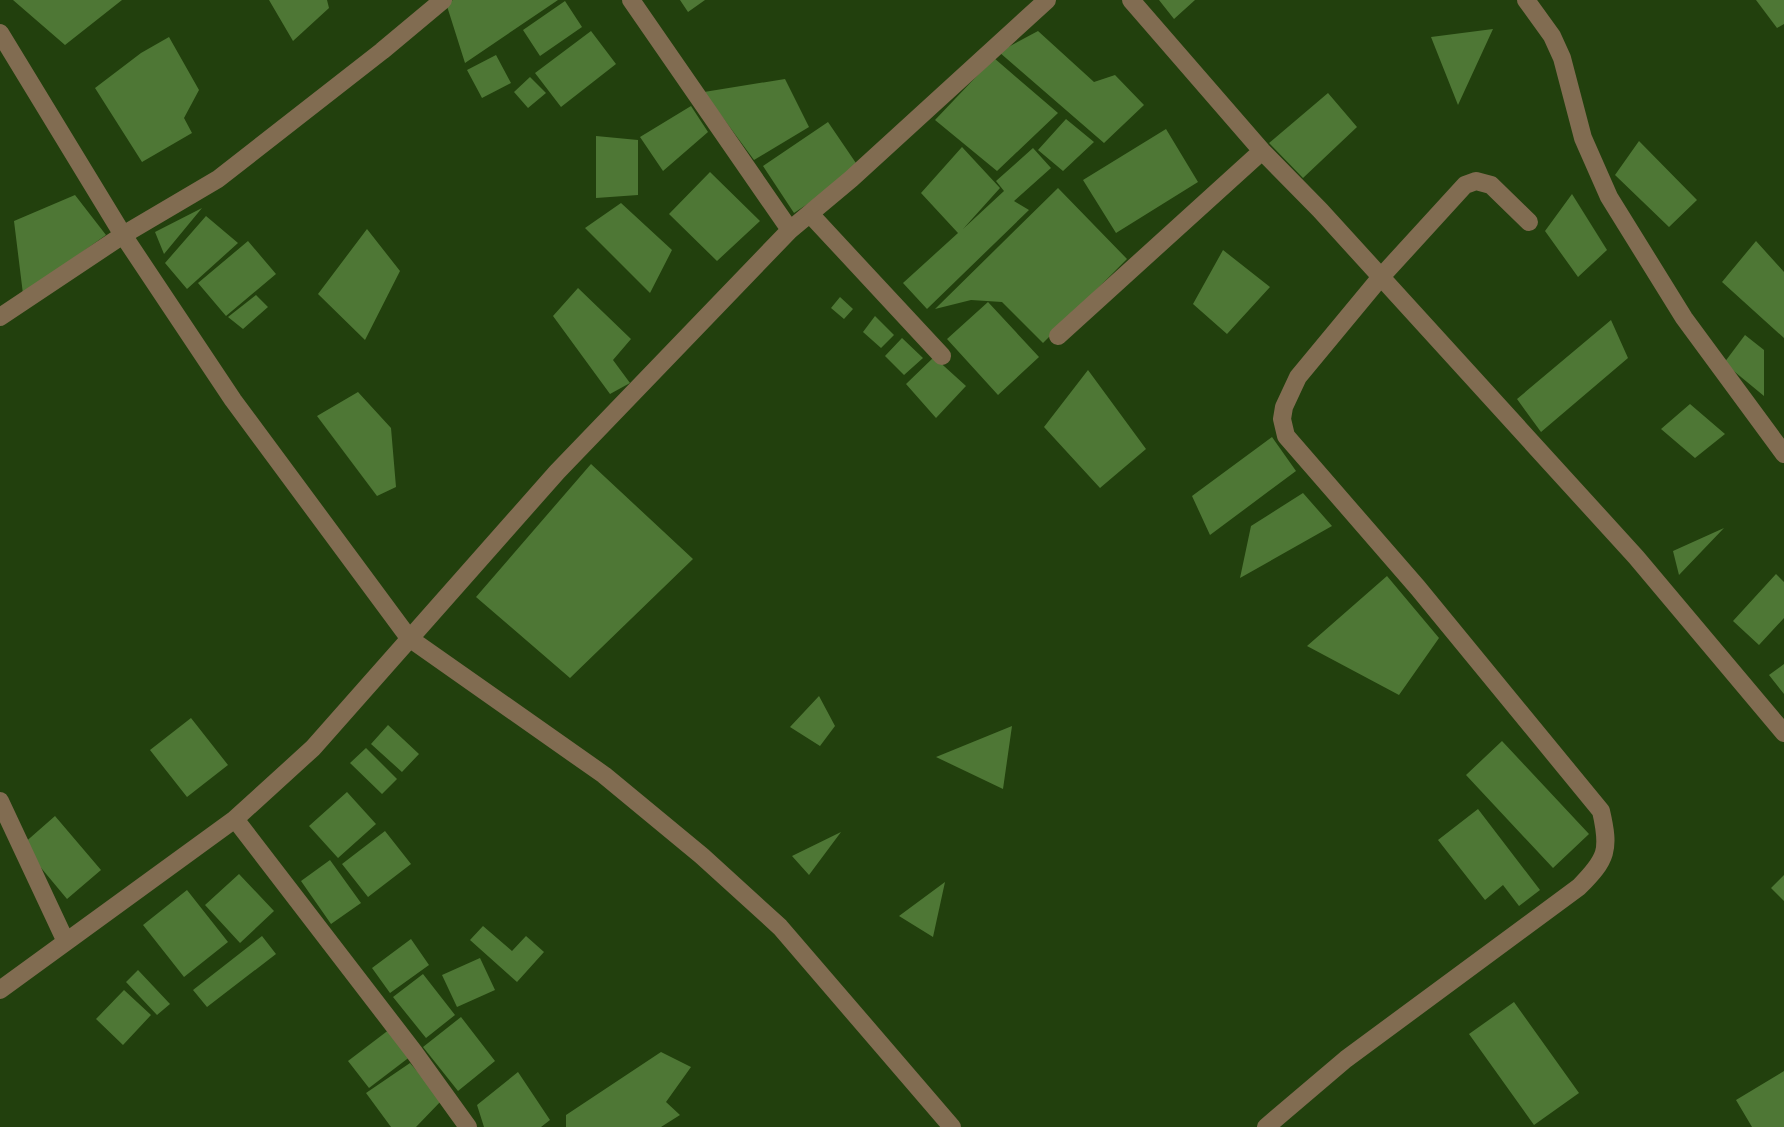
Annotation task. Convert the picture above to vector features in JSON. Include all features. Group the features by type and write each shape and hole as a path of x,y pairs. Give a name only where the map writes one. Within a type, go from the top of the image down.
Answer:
{"street":[{"path":"0,317 123,235 218,179 443,0"},
{"path":"631,0 790,230"},
{"path":"0,990 235,819 313,748 557,472 790,230 851,179 1047,0"},
{"path":"1131,0 1262,151 1320,210 1636,557 1784,733"},
{"path":"1526,0 1552,36 1562,58 1583,138 1609,197 1684,318 1784,454"},
{"path":"0,33 123,235 233,400 409,638 604,775 780,927 952,1127"},
{"path":"1058,336 1262,151"},
{"path":"1266,1127 1346,1059 1579,887 1596,869 1604,855 1607,837 1601,811 1418,588 1286,436 1282,419 1284,407 1298,377 1380,278 1465,186 1476,181 1491,185 1530,222"},
{"path":"810,214 942,356"},
{"path":"0,802 66,942"},
{"path":"235,819 414,1052 468,1127"}],"building":[{"path":"13,0 122,0 65,45"},
{"path":"269,0 327,0 329,8 293,41"},
{"path":"453,0 558,0 465,63 446,3"},
{"path":"680,0 705,0 688,12"},
{"path":"1159,0 1195,0 1174,19"},
{"path":"1756,0 1784,0 1784,24 1777,28"},
{"path":"565,1 582,27 540,56 523,30"},
{"path":"1493,29 1458,105 1431,37"},
{"path":"591,31 616,64 561,107 535,73"},
{"path":"1038,31 1094,82 1115,75 1144,105 1104,143 999,52"},
{"path":"169,37 199,90 184,118 192,133 142,162 95,88 141,53"},
{"path":"496,55 511,83 482,98 467,70"},
{"path":"994,58 1058,113 997,171 935,120"},
{"path":"530,77 546,93 528,108 514,92"},
{"path":"785,79 809,127 754,160 704,92"},
{"path":"1328,93 1357,127 1303,178 1269,143"},
{"path":"691,106 708,132 663,171 640,137"},
{"path":"1066,119 1094,142 1063,171 1038,150"},
{"path":"828,122 860,169 794,213 763,166"},
{"path":"1166,129 1198,182 1116,233 1083,180"},
{"path":"596,136 638,140 638,195 596,198"},
{"path":"1639,141 1697,200 1669,227 1615,175"},
{"path":"962,147 1000,188 963,229 1004,191 996,181 1033,148 1051,168 1014,201 1029,210 927,309 903,283 958,233 921,193"},
{"path":"710,172 760,221 717,261 669,214"},
{"path":"1058,188 1127,259 1043,343 1002,302 971,300 935,309"},
{"path":"1572,194 1607,250 1578,277 1545,231"},
{"path":"75,195 106,235 23,294 14,221"},
{"path":"621,203 672,250 650,293 585,228"},
{"path":"202,208 164,254 155,232"},
{"path":"206,216 238,243 187,289 165,263"},
{"path":"367,229 400,271 365,340 318,294"},
{"path":"248,241 276,274 226,316 198,283"},
{"path":"1756,241 1784,272 1784,338 1722,282"},
{"path":"1223,250 1270,287 1227,334 1193,304"},
{"path":"578,288 631,339 613,360 630,383 610,394 553,316"},
{"path":"256,295 268,307 243,329 228,317"},
{"path":"840,297 853,309 844,319 831,308"},
{"path":"988,302 1039,357 998,395 947,339"},
{"path":"875,316 894,335 881,348 863,332"},
{"path":"1611,320 1628,358 1541,432 1517,399"},
{"path":"1745,335 1764,350 1764,396 1724,363"},
{"path":"902,338 923,358 904,375 885,356"},
{"path":"934,357 966,386 936,418 906,384"},
{"path":"1088,370 1146,449 1100,488 1044,427"},
{"path":"358,392 391,428 396,487 377,496 317,416"},
{"path":"1690,404 1725,434 1695,458 1661,429"},
{"path":"1272,437 1296,471 1210,535 1192,496"},
{"path":"591,464 693,559 570,678 476,597"},
{"path":"1303,493 1332,526 1240,578 1251,526"},
{"path":"1724,528 1679,575 1673,551"},
{"path":"1776,574 1784,582 1784,618 1759,645 1733,621"},
{"path":"1387,576 1439,638 1399,695 1307,646"},
{"path":"1784,664 1784,694 1769,675"},
{"path":"819,696 835,726 820,746 790,727"},
{"path":"191,718 228,765 187,797 150,750"},
{"path":"388,725 419,754 402,772 371,744"},
{"path":"1012,726 1003,789 936,757"},
{"path":"1502,741 1589,834 1553,868 1466,775"},
{"path":"366,748 397,779 382,794 350,763"},
{"path":"347,792 376,824 338,858 309,826"},
{"path":"1478,809 1540,890 1519,906 1503,885 1485,900 1438,840"},
{"path":"55,816 101,870 67,899 22,845"},
{"path":"385,831 411,864 368,897 342,864"},
{"path":"841,832 809,875 792,856"},
{"path":"330,860 361,903 331,924 301,881"},
{"path":"239,874 274,911 240,943 205,905"},
{"path":"1784,875 1784,901 1771,888"},
{"path":"945,882 933,937 899,916"},
{"path":"187,890 228,942 184,977 143,925"},
{"path":"483,926 512,951 526,936 544,952 517,982 470,940"},
{"path":"262,936 276,954 207,1007 193,990"},
{"path":"411,939 429,965 390,993 372,968"},
{"path":"480,958 495,990 457,1007 442,975"},
{"path":"138,970 170,1004 157,1015 126,982"},
{"path":"423,974 455,1015 426,1038 393,997"},
{"path":"124,990 151,1015 123,1045 96,1019"},
{"path":"1514,1002 1579,1093 1534,1125 1469,1034"},
{"path":"461,1017 495,1061 458,1091 423,1047"},
{"path":"390,1029 411,1056 369,1088 348,1061"},
{"path":"661,1052 691,1067 666,1102 680,1115 661,1127 566,1127 566,1115"},
{"path":"410,1063 442,1100 416,1127 391,1127 366,1093"},
{"path":"1784,1071 1784,1127 1752,1127 1736,1100"},
{"path":"518,1072 550,1120 541,1127 484,1127 477,1105"}]}
